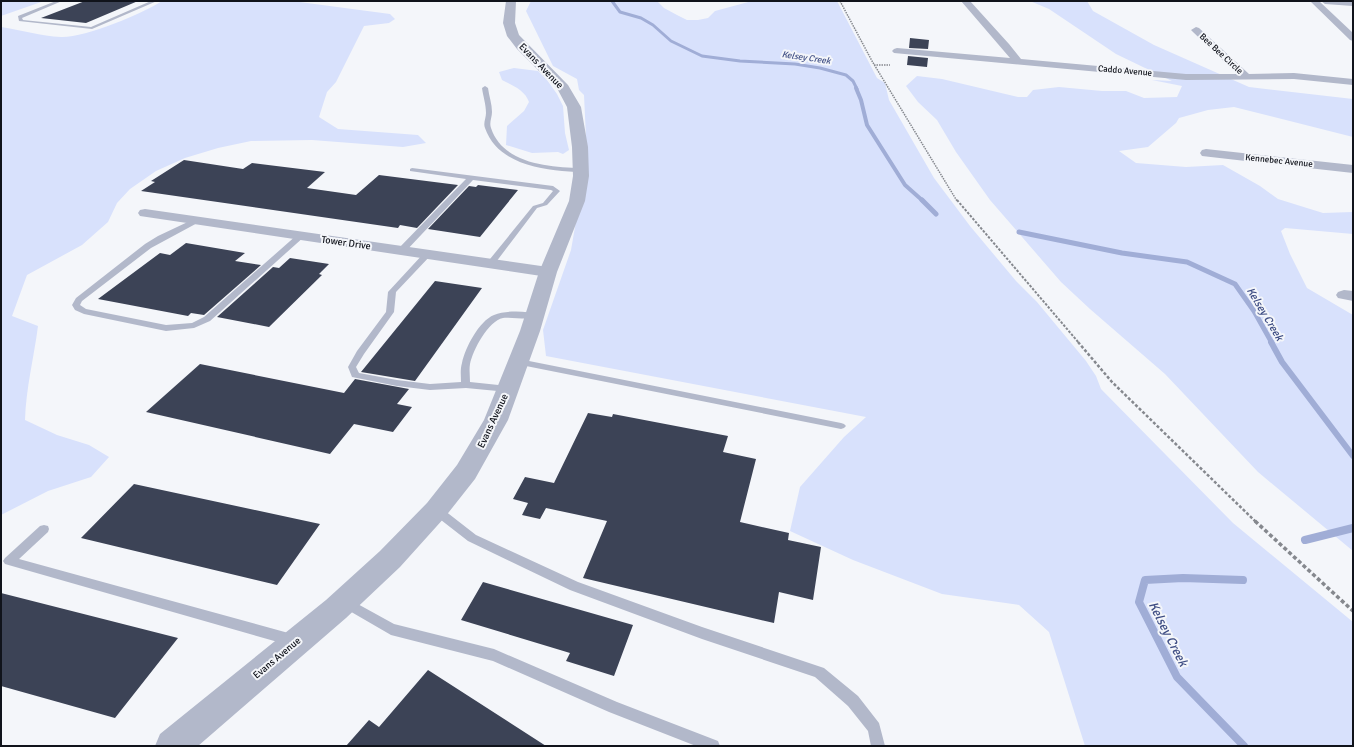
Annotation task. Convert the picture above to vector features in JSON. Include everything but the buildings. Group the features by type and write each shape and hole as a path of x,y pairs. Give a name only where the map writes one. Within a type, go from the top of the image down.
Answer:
{"street":[{"name":"Evans Avenue","path":"172,746 195,735 390,560 436,510 466,472 483,445 496,420 519,362 548,272 577,201 581,170 580,147 574,107 563,88 513,36 509,23 511,1"},
{"path":"965,1 1006,46 1017,61"},
{"path":"1314,1 1353,38"},
{"path":"1325,1 1353,3"},
{"name":"Bee Bee Circle","path":"1196,30 1246,77"},
{"name":"Caddo Avenue","path":"897,51 1186,77 1294,76 1353,82"},
{"name":"Kennebec Avenue","path":"1206,153 1353,169"},
{"name":"Tower Drive","path":"145,213 548,272"}],"lane":[{"path":"60,1 20,16 21,21 92,28 155,1"},
{"path":"485,88 489,112 487,126 495,141 503,150 527,163 557,169 581,170"},
{"path":"412,170 553,188 557,191 545,204 535,207 490,264"},
{"path":"401,251 471,178"},
{"path":"197,221 161,238 144,249 79,300 76,305 78,308 84,311 166,328 194,325 207,319 301,236"},
{"path":"428,255 392,292 390,312 360,353 352,367 355,375 397,383 430,387 466,384 509,389"},
{"path":"466,384 465,374 467,359 472,348 491,321 502,316 535,316"},
{"path":"519,362 841,426"},
{"path":"436,510 472,538 574,586 702,633 819,672 853,701 874,728 878,746"},
{"path":"44,529 9,561 297,642"},
{"path":"344,602 391,629 494,655 614,707 713,746"}],"path":[{"path":"840,1 874,66 959,204 1112,382 1252,518 1353,610"},
{"path":"874,66 890,65"}],"shaded area":[{"path":"1,1 44,1 1,16"},
{"path":"162,1 292,1 390,14 395,19 389,23 364,26 336,82 327,92 319,117 338,129 418,135 426,143 403,147 312,140 251,141 218,148 185,158 156,171 130,189 117,203 108,222 82,245 27,275 12,316 38,326 28,384 25,420 57,435 89,445 109,457 91,477 48,491 1,515 1,27 61,37 84,34 113,24"},
{"path":"531,1 657,1 664,8 687,20 698,20 708,18 715,11 752,1 837,1 877,78 885,83 889,100 934,178 970,226 1016,281 1037,302 1086,361 1096,376 1101,389 1233,523 1353,622 1353,746 1085,746 1049,632 1019,605 942,594 853,560 790,531 800,487 844,437 866,417 546,356 543,330 571,250 587,158 584,95 579,90 577,79 553,66 526,11"},
{"path":"1030,1 1087,1 1093,11 1154,45 1249,87 1353,99 1353,137 1234,107 1208,110 1179,118 1176,123 1148,147 1119,151 1136,163 1186,167 1223,165 1260,186 1278,199 1323,213 1353,212 1353,234 1285,228 1281,231 1290,254 1307,288 1353,315 1353,551 1258,472 1165,374 1061,282 990,200 956,152 937,120 918,102 906,86 917,76 942,79 1018,97 1027,97 1033,90 1059,87 1102,91 1126,91 1144,98 1177,97 1182,86 1152,80 1172,81 1116,54 1049,9"},
{"path":"514,68 538,71 547,80 557,94 563,106 565,133 569,150 563,154 558,152 532,153 506,145 507,126 524,111 529,102 521,91 502,80 499,72"}],"waterway":[{"name":"Kelsey Creek","path":"612,1 620,12 641,18 653,25 671,41 702,56 740,61 795,64 820,68 846,75 853,81 857,89"},
{"name":"Kelsey Creek","path":"856,88 861,100 867,125 905,185 923,201"},
{"name":"Kelsey Creek","path":"923,201 936,214"},
{"name":"Kelsey Creek","path":"1019,232 1122,253 1187,262 1235,284 1254,311 1272,343"},
{"name":"Kelsey Creek","path":"1271,342 1282,362 1353,456"},
{"name":"Kelsey Creek","path":"1305,540 1353,528"},
{"name":"Kelsey Creek","path":"1243,580 1183,578 1145,580 1139,602 1177,677 1244,746"}]}
